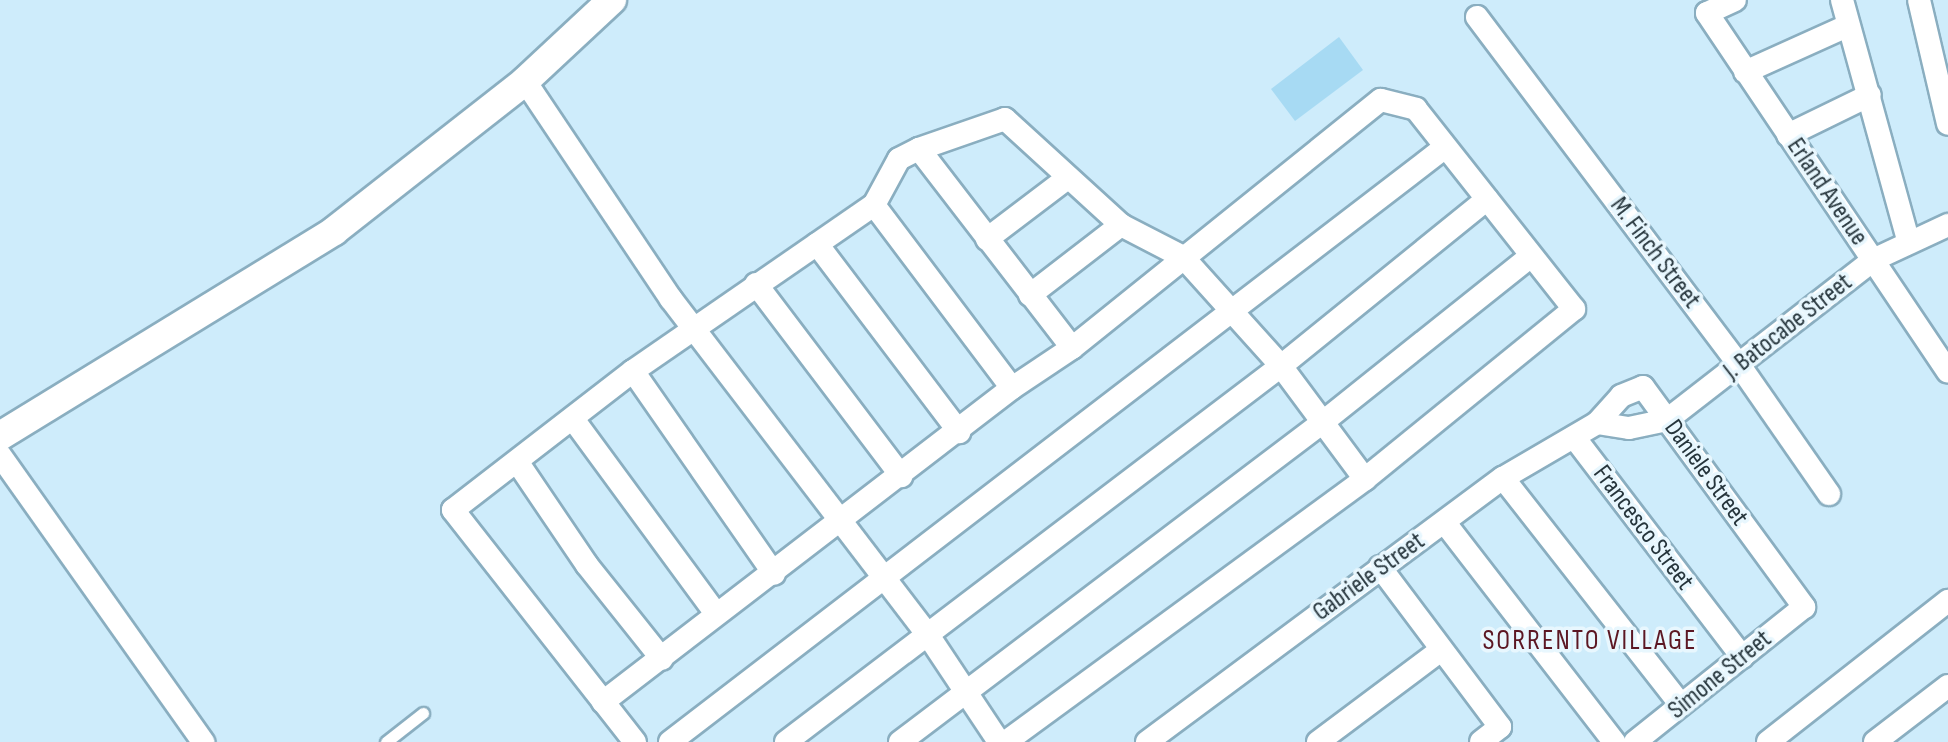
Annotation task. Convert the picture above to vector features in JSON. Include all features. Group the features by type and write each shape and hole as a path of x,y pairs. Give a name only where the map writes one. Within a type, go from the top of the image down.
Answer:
{"street":[{"path":"0,436 334,231 525,81 612,0"},
{"name":"Erland Avenue","path":"1735,0 1707,13 1948,371"},
{"path":"1842,0 1908,240"},
{"path":"1919,0 1948,124"},
{"name":"M. Finch Street","path":"1477,17 1740,366 1829,494"},
{"path":"1745,72 1847,26"},
{"path":"525,81 693,329 928,635 999,742"},
{"path":"1788,135 1870,95"},
{"path":"603,702 716,614 842,523 1012,388 1072,348 1381,100 1416,109 1574,309 1365,479 1006,742"},
{"path":"635,742 453,510 518,463 633,371 874,205 899,159 919,149 1005,119 1066,179 1121,225 1183,257 1281,366 1365,479"},
{"path":"670,742 1444,148"},
{"path":"919,149 1072,348"},
{"path":"987,239 1066,179"},
{"path":"786,742 1281,366 1487,199"},
{"path":"874,205 1012,388"},
{"path":"1030,295 1121,225"},
{"name":"J. Batocabe Street","path":"1671,417 1873,260 1908,240 1948,225"},
{"path":"817,244 959,432"},
{"path":"900,742 1323,422 1531,256"},
{"path":"756,284 901,476"},
{"path":"633,371 774,574"},
{"name":"Daniele Street","path":"1597,423 1621,396 1640,387 1671,417 1804,607"},
{"path":"1597,423 1629,428 1671,417"},
{"path":"573,419 716,614"},
{"name":"Gabriele Street","path":"1147,742 1503,478 1597,423"},
{"name":"Francesco Street","path":"1574,437 1742,657"},
{"path":"0,455 203,742"},
{"path":"518,463 587,565 662,659"},
{"path":"1503,478 1681,705"},
{"path":"1445,523 1614,742"},
{"path":"1380,567 1500,727 1481,742"},
{"path":"1768,742 1948,601"},
{"name":"Simone Street","path":"1635,742 1804,607"},
{"path":"1318,742 1441,650"},
{"path":"1875,742 1948,686"}],"lane":[{"path":"386,742 423,713"}],"shaded area":[{"path":"1339,37 1363,70 1295,121 1271,89"}],"district":[{"name":"SORRENTO VILLAGE","path":"1590,641"}]}
